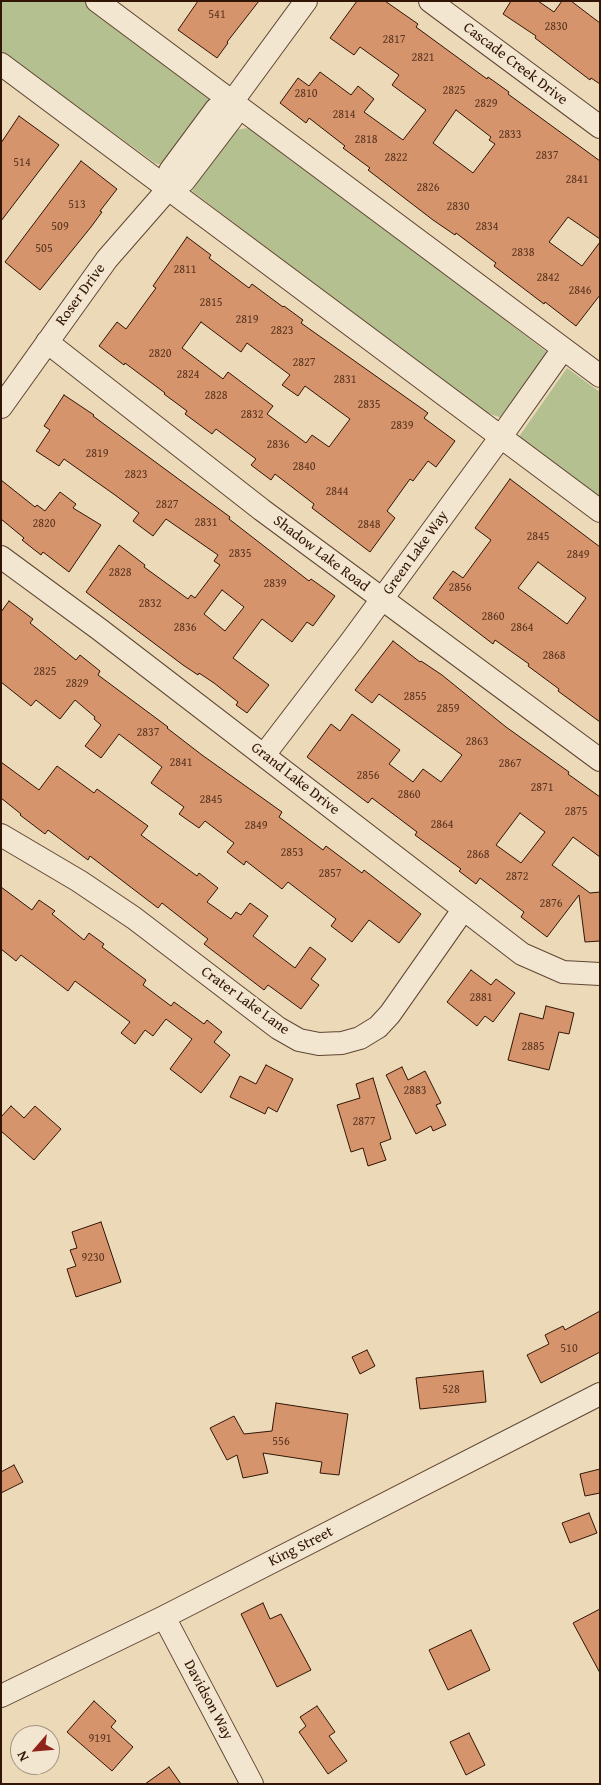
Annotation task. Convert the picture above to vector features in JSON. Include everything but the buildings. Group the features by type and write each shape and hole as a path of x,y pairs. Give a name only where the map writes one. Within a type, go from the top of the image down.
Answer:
{"street":[{"path":"97,1 600,376"},
{"name":"Roser Drive","path":"1,407 107,259 169,188 170,171 216,109 232,102 306,1"},
{"name":"Cascade Creek Drive","path":"430,1 600,127"},
{"path":"1,64 600,511"},
{"name":"Shadow Lake Road","path":"47,342 262,510 600,760"},
{"name":"Green Lake Way","path":"264,755 382,599 563,349"},
{"name":"Grand Lake Drive","path":"1,556 264,755 522,954 563,972 600,974"},
{"name":"Crater Lake Lane","path":"1,835 79,881 134,918 278,1028 299,1040 319,1044 342,1043 360,1038 378,1027 390,1014 463,910"},
{"name":"King Street","path":"1,1696 164,1617 600,1394"},
{"name":"Davidson Way","path":"164,1617 252,1784"}],"green space":[{"path":"1,1 84,1 204,90 210,100 162,165 155,163 1,51"},
{"path":"255,127 548,353 502,418 479,410 192,191 228,131"},
{"path":"567,368 600,392 600,498 518,438"}]}
